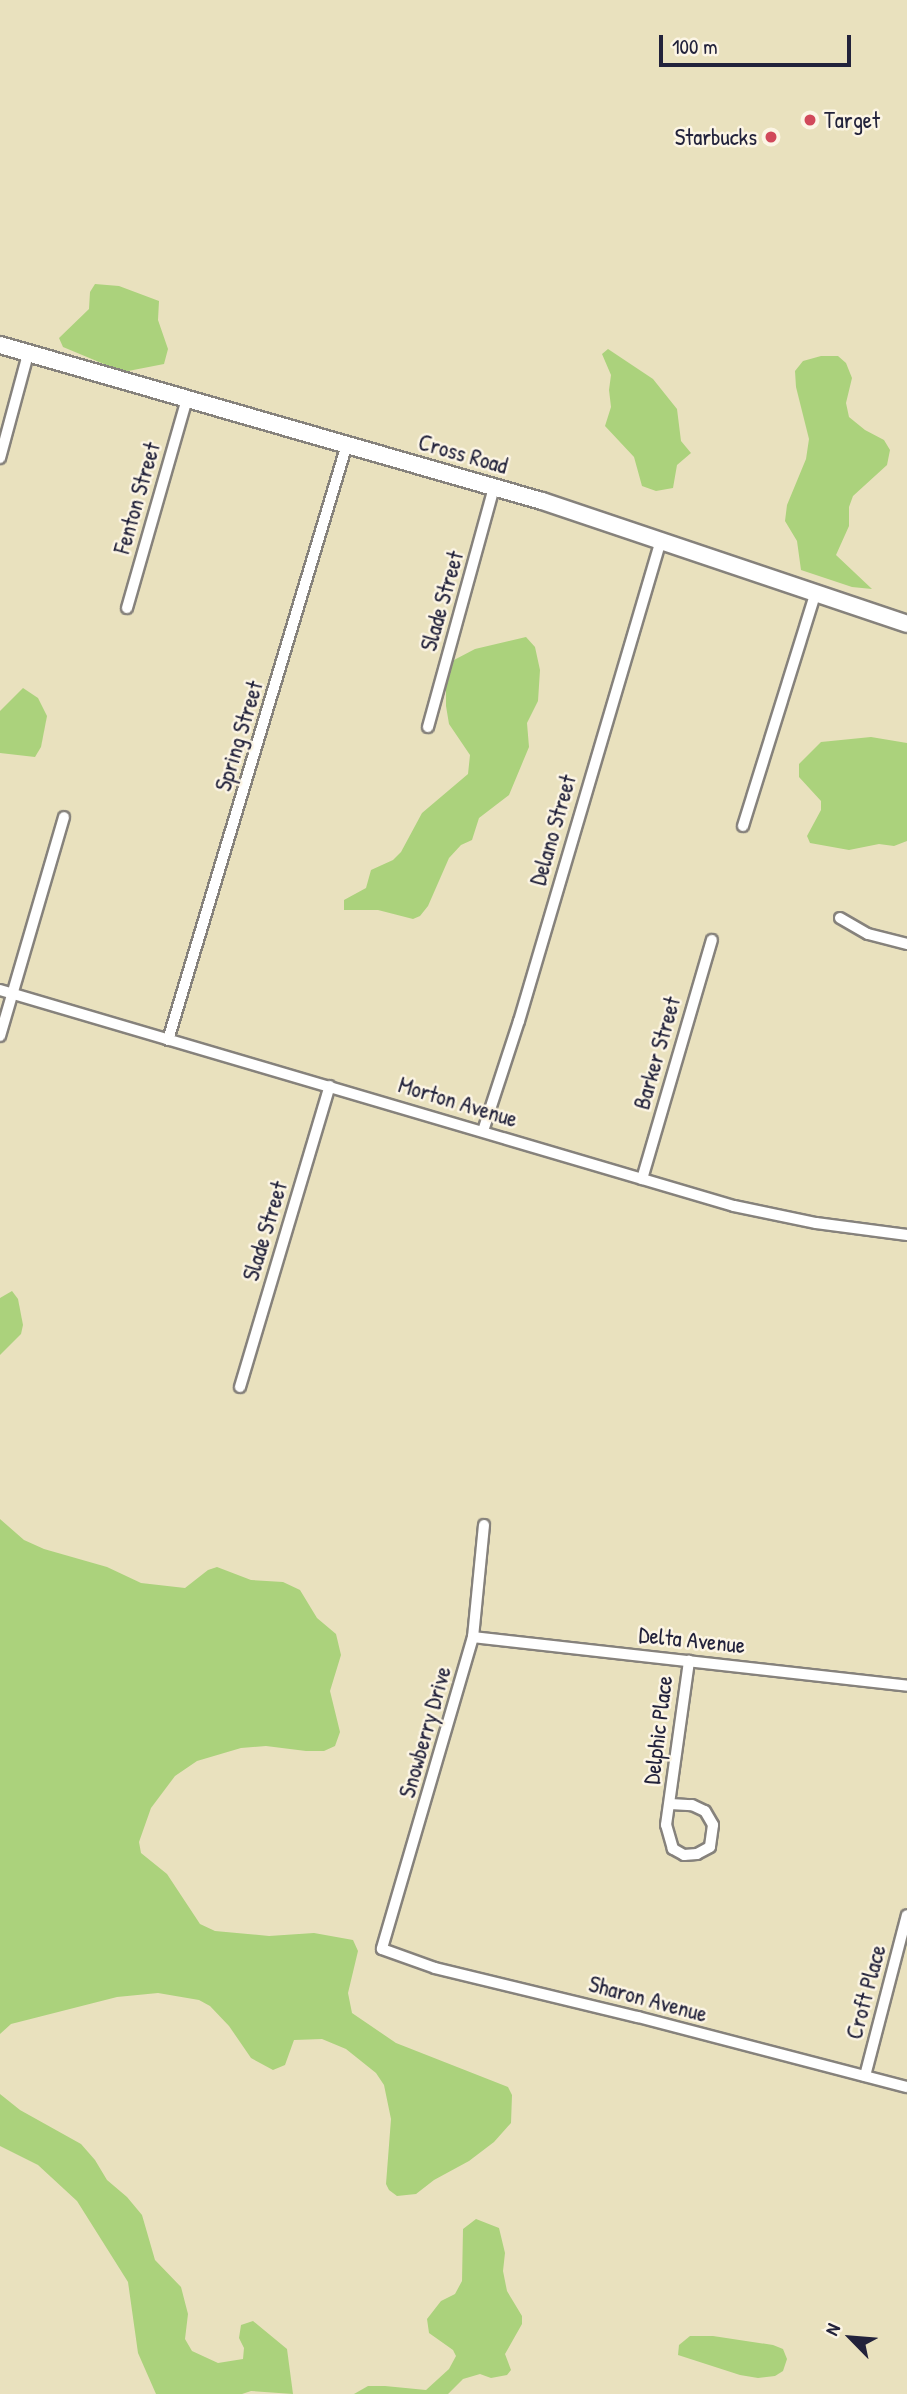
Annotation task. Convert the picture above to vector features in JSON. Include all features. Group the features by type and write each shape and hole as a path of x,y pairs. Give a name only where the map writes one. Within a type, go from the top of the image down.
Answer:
{"street":[{"name":"Cross Road","path":"0,345 494,487 661,540 907,624"},
{"path":"0,458 28,354"},
{"name":"Fenton Street","path":"127,608 187,399"},
{"name":"Spring Street","path":"168,1040 347,444"},
{"name":"Slade Street","path":"428,727 494,487"},
{"name":"Delano Street","path":"483,1131 519,1021 661,540"},
{"path":"743,826 816,592"},
{"path":"0,1036 64,817"},
{"path":"840,918 868,934 907,944"},
{"name":"Barker Street","path":"642,1179 712,940"},
{"name":"Morton Avenue","path":"0,990 763,1214 907,1235"},
{"name":"Slade Street","path":"240,1388 330,1086"},
{"name":"Snowberry Drive","path":"381,1946 473,1637 484,1525"},
{"name":"Delta Avenue","path":"473,1637 907,1686"},
{"name":"Delphic Place","path":"670,1804 692,1805 705,1811 713,1825 710,1847 697,1854 684,1855 673,1849 666,1825 688,1661"},
{"name":"Croft Place","path":"865,2076 907,1917"},
{"name":"Sharon Avenue","path":"381,1946 435,1968 907,2087"}],"green space":[{"path":"95,284 119,286 159,301 158,320 168,349 164,364 123,372 63,347 59,338 89,309 90,292"},
{"path":"608,349 653,379 677,409 681,441 691,453 677,465 673,488 656,491 642,486 634,457 605,426 611,407 611,375 602,354"},
{"path":"821,356 838,356 846,363 852,378 846,403 849,417 884,440 890,450 887,465 853,496 849,507 849,526 836,555 872,589 852,587 801,570 797,541 785,521 787,505 806,459 809,439 796,387 795,371 803,361"},
{"path":"526,637 535,647 540,670 538,701 527,723 529,747 509,795 479,818 472,840 461,845 449,858 428,906 420,916 413,919 378,910 344,910 344,900 366,888 371,870 393,860 401,852 422,813 468,774 470,755 449,724 446,706 446,688 454,660 475,649"},
{"path":"23,688 38,698 47,716 41,747 35,757 0,753 0,711"},
{"path":"871,737 907,743 907,841 894,846 879,844 849,850 810,843 807,836 821,810 821,801 799,777 799,764 821,742"},
{"path":"12,1291 18,1299 23,1325 21,1334 0,1355 0,1298"},
{"path":"0,1519 24,1540 44,1549 107,1567 141,1583 185,1588 208,1570 217,1567 251,1580 283,1582 300,1590 317,1618 336,1634 341,1655 330,1691 340,1732 335,1746 324,1751 266,1746 241,1748 197,1761 175,1776 151,1808 139,1842 141,1853 167,1874 200,1924 215,1931 269,1936 314,1933 353,1940 358,1951 348,1993 352,2013 396,2043 508,2087 512,2095 511,2123 494,2142 416,2194 397,2196 386,2184 391,2119 384,2085 376,2073 346,2049 322,2039 294,2040 285,2065 273,2070 251,2058 229,2026 210,2006 199,2000 158,1993 117,1997 11,2024 0,2034"},
{"path":"0,2094 20,2110 81,2144 107,2180 127,2197 142,2215 155,2260 181,2287 188,2314 185,2339 192,2351 218,2363 243,2359 244,2348 239,2338 241,2325 253,2321 287,2349 293,2394 251,2391 242,2394 156,2394 138,2353 128,2282 77,2201 38,2165 0,2146"},
{"path":"476,2219 499,2228 505,2253 503,2271 507,2291 522,2316 522,2324 505,2354 511,2370 507,2375 491,2378 480,2374 463,2379 448,2394 354,2394 368,2386 426,2390 449,2369 456,2356 453,2350 429,2333 427,2319 441,2301 455,2294 462,2281 463,2229"},
{"path":"690,2336 713,2336 773,2345 783,2349 787,2359 783,2371 775,2376 758,2378 740,2375 678,2355 679,2345"}],"place":[{"name":"Target","path":"810,120"},
{"name":"Starbucks","path":"771,137"}]}
